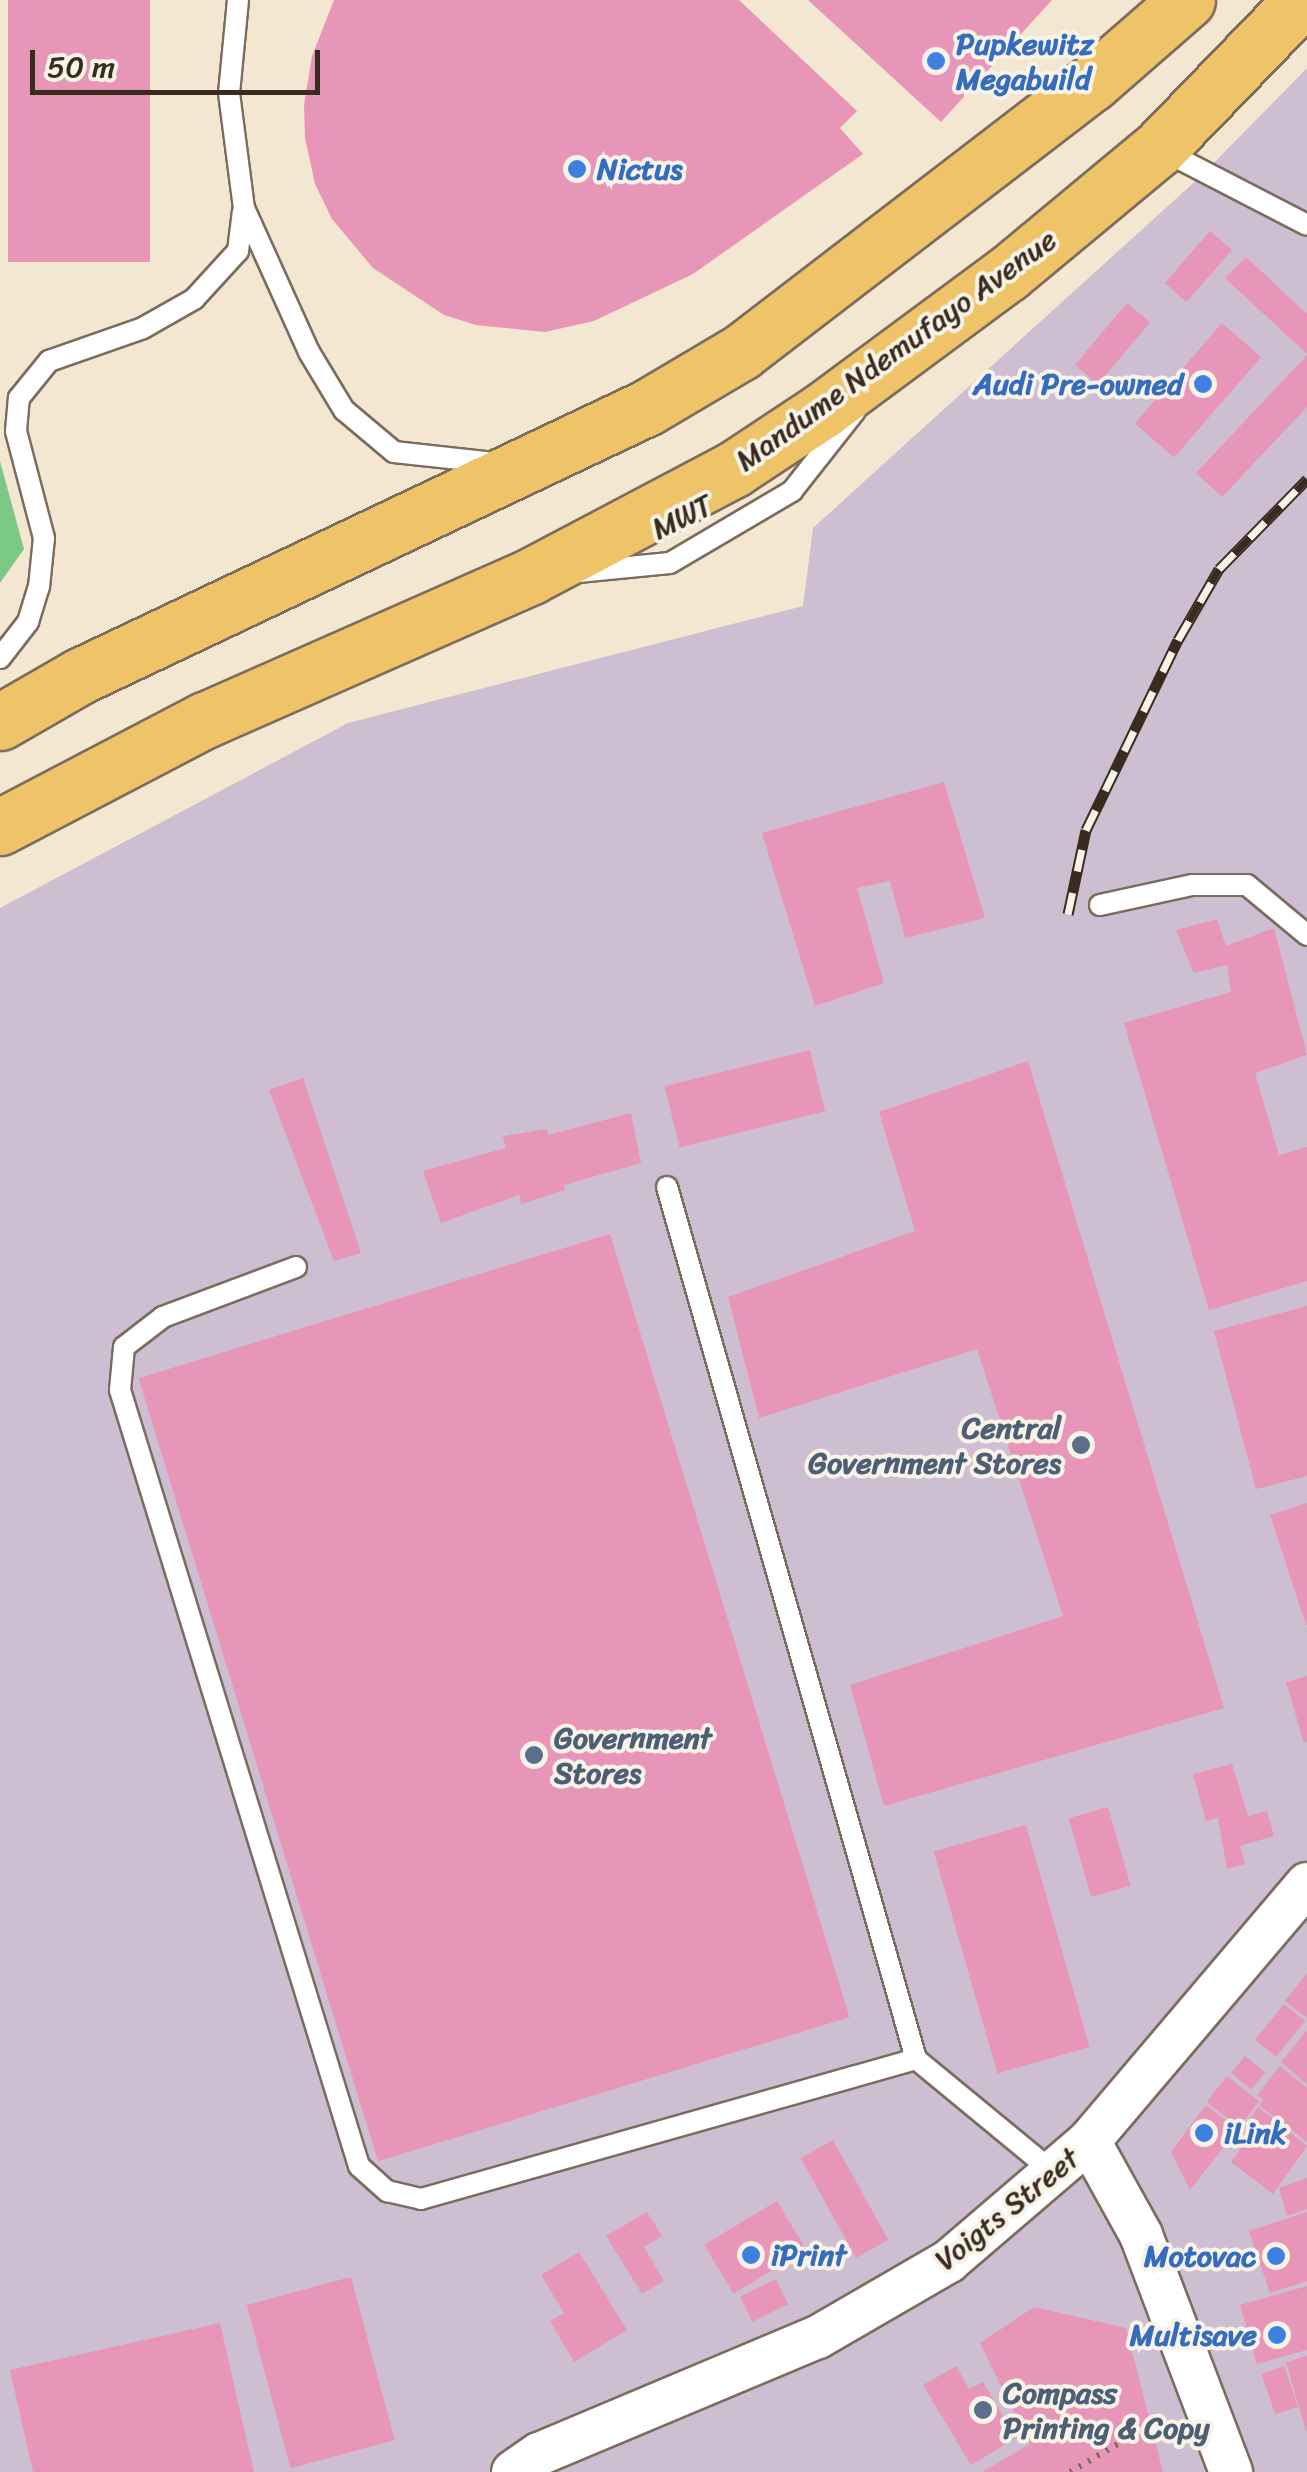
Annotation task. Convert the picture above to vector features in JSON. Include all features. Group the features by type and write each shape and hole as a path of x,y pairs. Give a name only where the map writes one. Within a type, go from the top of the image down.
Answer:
{"main road":[{"path":"0,722 80,676 648,407 740,352 1092,83 1186,0"},
{"name":"Mandume Ndemufayo Avenue","path":"0,827 205,720 530,576 734,469 1006,274 1160,148 1302,0"}],"street":[{"name":"Voigts Street","path":"513,2472 539,2454 818,2338 949,2262 1090,2141 1307,1884"},
{"path":"1090,2141 1141,2235 1231,2472"}],"lane":[{"path":"0,658 28,622 39,587 44,538 16,432 19,398 49,361 142,328 194,298 238,252 244,208 228,93 238,0"},
{"path":"1160,148 1307,224"},
{"path":"244,208 309,352 344,410 394,452 528,466"},
{"path":"1100,905 1192,885 1247,885 1307,934"},
{"path":"667,1187 916,2058 1052,2172"},
{"path":"296,1268 163,1318 124,1347 120,1390 360,2166 386,2190 421,2199 916,2058"}],"path":[{"path":"1070,2472 1155,2422"}],"shaded area":[{"path":"1307,68 1307,2472 0,2472 0,908 348,723 803,606 813,528 1201,176"}],"green space":[{"path":"0,461 24,549 0,583"}],"building":[{"path":"8,0 150,0 150,262 8,262"},
{"name":"Nictus","path":"334,0 739,0 857,111 840,128 863,154 693,274 594,321 545,332 476,325 444,315 373,268 332,219 315,184 305,138 304,105 312,56"},
{"name":"Pupkewitz Megabuild","path":"808,0 1052,0 941,122"},
{"path":"1210,231 1232,250 1187,302 1165,283"},
{"path":"1246,257 1307,314 1307,354 1225,278"},
{"path":"1127,303 1150,322 1098,384 1075,365"},
{"path":"1222,323 1261,357 1174,457 1135,423"},
{"path":"1307,355 1307,407 1222,497 1196,473"},
{"path":"944,782 985,918 905,938 890,881 857,888 884,983 815,1006 762,833"},
{"path":"1217,919 1226,946 1274,928 1307,1055 1255,1073 1279,1155 1307,1147 1307,1281 1209,1310 1124,1023 1231,992 1227,965 1194,973 1176,930"},
{"path":"810,1050 825,1111 680,1147 664,1086"},
{"path":"1028,1061 1224,1708 884,1806 850,1685 1063,1616 977,1349 759,1418 728,1297 915,1231 879,1112"},
{"path":"303,1078 361,1253 334,1261 269,1090"},
{"path":"631,1113 641,1163 564,1185 565,1190 521,1204 519,1195 441,1223 423,1171 506,1148 503,1136 547,1129 548,1135"},
{"path":"610,1234 849,2017 378,2161 139,1378"},
{"path":"1307,1306 1307,1476 1256,1489 1214,1331"},
{"path":"1307,1503 1307,1625 1306,1625 1270,1515"},
{"path":"1307,1676 1307,1742 1304,1743 1286,1682"},
{"path":"1232,1764 1248,1816 1267,1811 1274,1836 1240,1846 1245,1864 1227,1869 1218,1818 1206,1821 1193,1774"},
{"path":"1108,1807 1131,1886 1091,1897 1069,1818"},
{"path":"1026,1825 1090,2047 997,2074 934,1851"},
{"path":"1307,1973 1307,2018 1285,2001"},
{"path":"1284,2004 1305,2021 1276,2057 1255,2040"},
{"path":"1307,2030 1307,2084 1281,2062"},
{"path":"1245,2056 1265,2072 1251,2089 1231,2073"},
{"path":"1280,2066 1307,2088 1307,2142 1259,2105 1263,2100 1257,2095"},
{"path":"1227,2076 1259,2101 1239,2127 1207,2102"},
{"path":"1206,2105 1238,2129 1190,2190 1171,2152"},
{"path":"1258,2107 1307,2146 1273,2194 1231,2162 1240,2150 1232,2144"},
{"path":"833,2140 888,2240 856,2258 801,2158"},
{"path":"1307,2178 1307,2209 1287,2216 1279,2188"},
{"path":"777,2201 806,2250 733,2294 704,2245"},
{"path":"647,2212 662,2236 644,2247 664,2281 642,2294 606,2236"},
{"path":"1307,2212 1307,2281 1270,2293 1249,2231"},
{"path":"579,2252 627,2330 574,2362 550,2321 564,2313 541,2275"},
{"path":"351,2277 395,2440 290,2468 247,2305"},
{"path":"776,2279 788,2304 752,2322 740,2297"},
{"path":"1307,2286 1307,2350 1257,2364 1240,2305"},
{"path":"1034,2307 1126,2328 1163,2472 982,2472 1030,2444 980,2343"},
{"path":"220,2323 254,2472 33,2472 10,2370"},
{"path":"1307,2356 1307,2430 1306,2431 1286,2362"},
{"path":"956,2366 969,2389 983,2382 1016,2438 971,2465 923,2385"},
{"path":"1284,2366 1298,2407 1275,2414 1261,2374"}],"railway":[{"path":"1068,914 1086,830 1178,640 1219,569 1307,479"}],"place":[{"name":"Pupkewitz Megabuild","path":"936,61"},
{"name":"Nictus","path":"577,169"},
{"name":"Audi Pre-owned","path":"1203,384"},
{"name":"Central Government Stores","path":"1081,1445"},
{"name":"Government Stores","path":"534,1755"},
{"name":"iLink","path":"1204,2133"},
{"name":"iPrint","path":"751,2255"},
{"name":"Motovac","path":"1276,2256"},
{"name":"Multisave","path":"1277,2335"},
{"name":"Compass Printing & Copy","path":"983,2410"}]}
